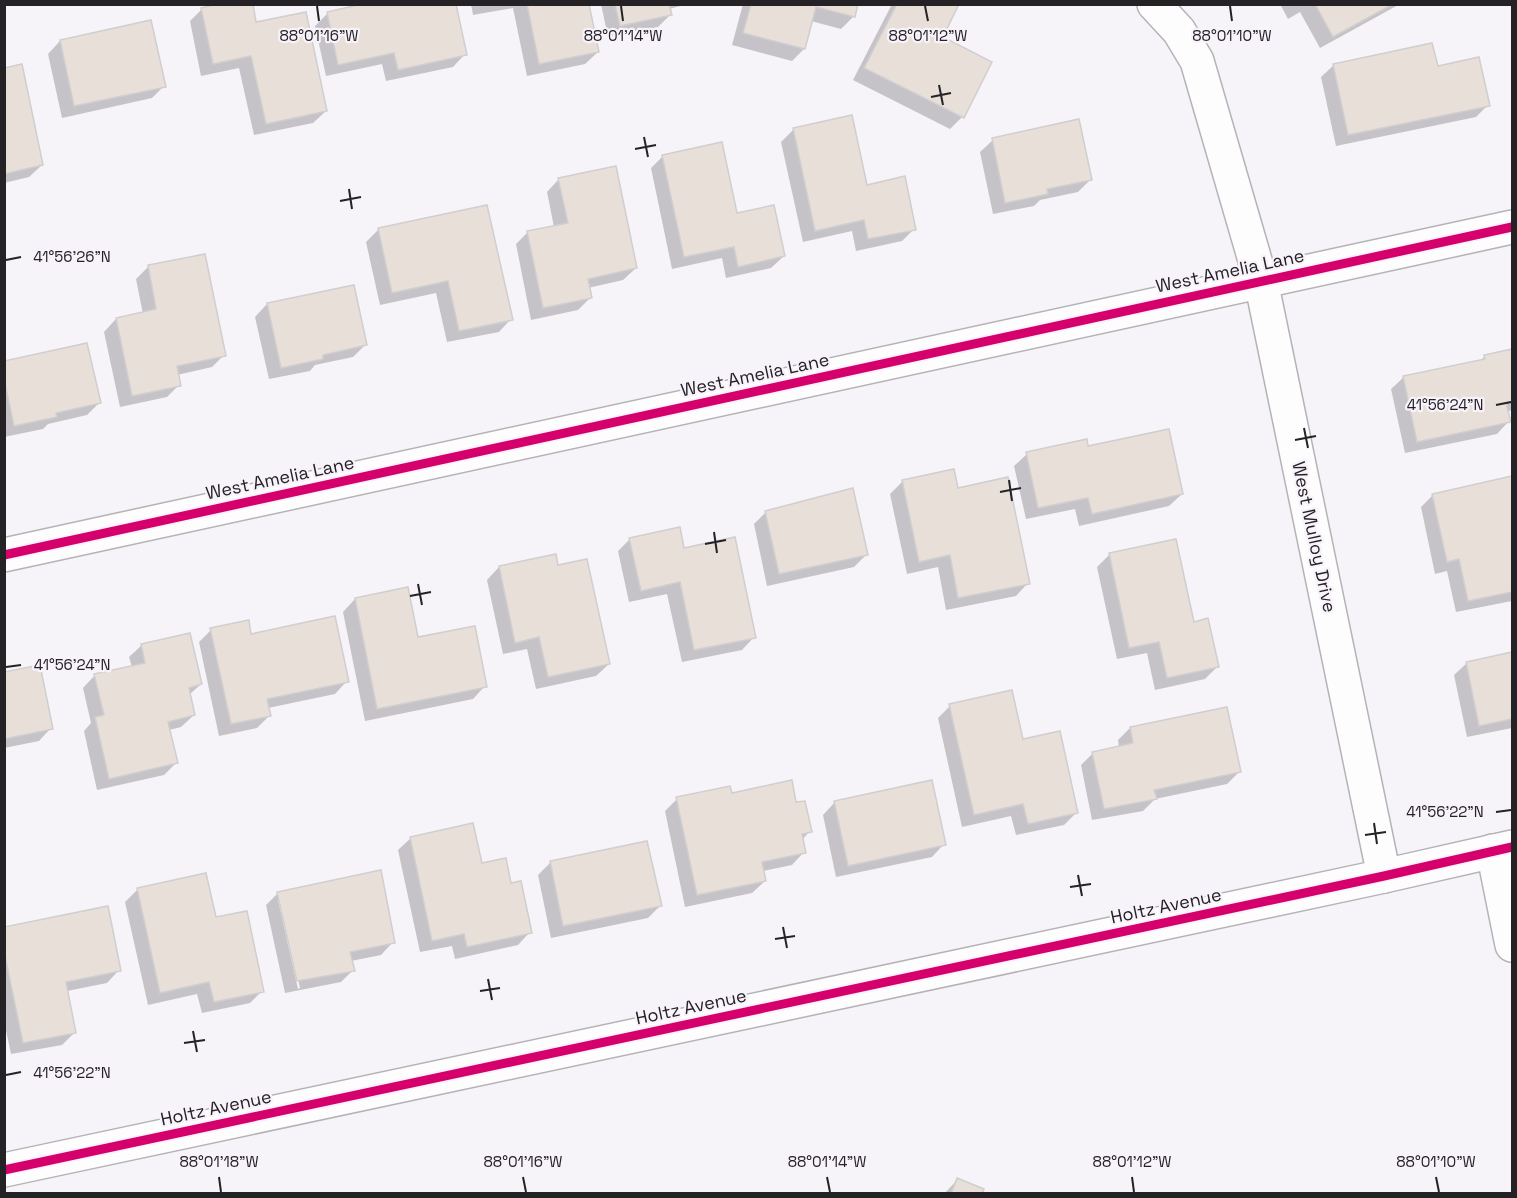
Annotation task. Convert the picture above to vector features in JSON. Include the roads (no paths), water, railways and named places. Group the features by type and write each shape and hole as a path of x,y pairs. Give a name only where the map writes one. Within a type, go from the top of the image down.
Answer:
{"street":[{"name":"West Mulloy Drive","path":"1154,4 1179,31 1197,61 1261,281 1384,876"},
{"name":"West Amelia Lane","path":"4,555 1512,227"},
{"name":"Holtz Avenue","path":"4,1170 1503,849"},
{"path":"1503,849 1512,945"}]}
